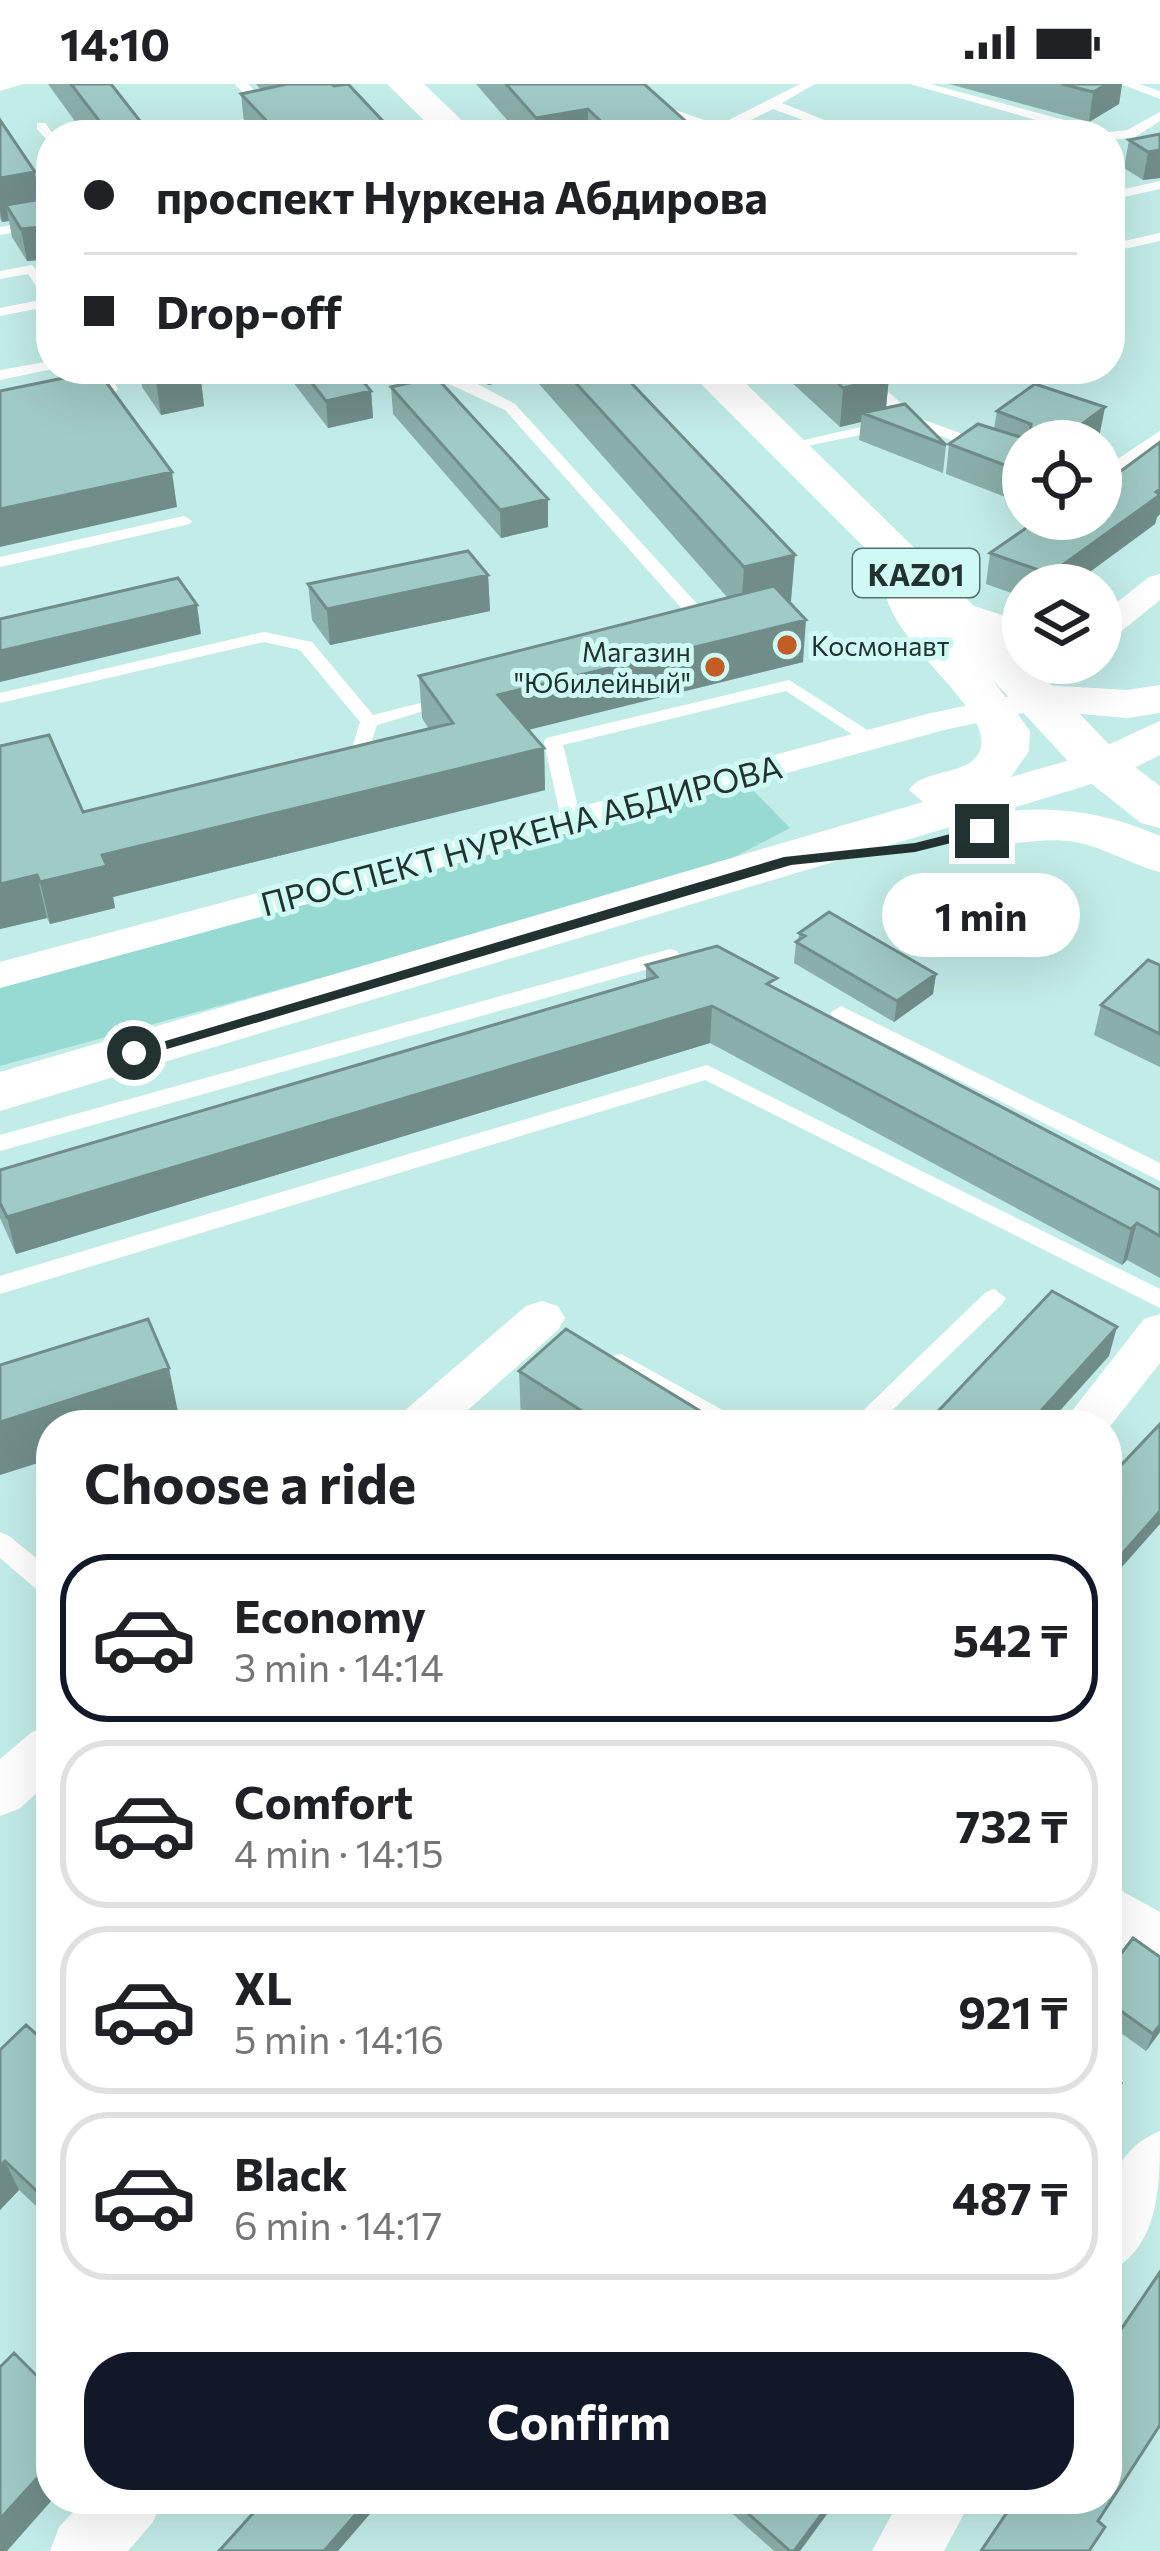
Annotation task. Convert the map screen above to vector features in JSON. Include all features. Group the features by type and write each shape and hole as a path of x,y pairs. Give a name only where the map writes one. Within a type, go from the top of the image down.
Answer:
{"highway":[{"path":"404,84 443,120"},
{"name":"KАZ01","path":"722,384 953,609 1101,766 1160,812"}],"main road":[{"path":"712,883 820,824 988,773 1006,751 1006,731 991,708 914,615 908,565"},
{"path":"1042,699 1127,704 1160,699"},
{"path":"0,1092 1101,766 1160,736"},
{"path":"790,861 915,848 1029,822 1111,831 1160,856"}],"street":[{"path":"1122,614 1160,584"},
{"path":"953,609 1002,626"},
{"name":"ПРОСПЕКТ НУРКЕНА АБДИРОВА","path":"0,975 571,819 991,708 1042,699"},
{"path":"440,1410 553,1324"},
{"path":"1096,1410 1160,1331"},
{"path":"0,1792 36,1761"},
{"path":"1122,1918 1160,1943"},
{"path":"1122,2219 1160,2162"},
{"path":"82,2551 116,2514"},
{"path":"904,2551 929,2514"}],"lane":[{"path":"0,87 17,84"},
{"path":"241,84 273,118 261,120"},
{"path":"744,120 809,84"},
{"path":"916,84 1051,120"},
{"path":"1127,84 1160,95"},
{"path":"640,102 687,120"},
{"path":"772,104 815,120"},
{"path":"1125,134 1160,116"},
{"path":"1125,193 1160,185"},
{"path":"1136,190 1160,206"},
{"path":"0,232 36,225"},
{"path":"1125,245 1160,237"},
{"path":"0,275 32,269 36,276"},
{"path":"0,312 36,304"},
{"path":"0,375 36,368"},
{"path":"66,398 110,389 107,384"},
{"path":"461,384 510,407 702,620 703,628 695,636 674,642"},
{"path":"871,384 911,420 1002,453"},
{"path":"788,448 911,420"},
{"path":"1122,462 1160,436"},
{"path":"0,562 184,521"},
{"path":"0,698 264,637 306,646 369,722"},
{"path":"571,819 554,742 789,685 874,740"},
{"path":"369,722 478,693"},
{"path":"326,763 361,748 369,722"},
{"path":"0,1143 670,956"},
{"path":"841,1012 1160,1174"},
{"path":"0,1285 707,1072 1160,1299"},
{"path":"876,1410 994,1298"},
{"path":"604,1353 702,1410"},
{"path":"0,1543 36,1573"}],"shaded area":[{"path":"747,784 790,828 704,873 0,1066 0,988"}],"building":[{"path":"71,84 111,84 139,120 99,120"},
{"path":"287,84 348,84 382,120 266,120 241,94"},
{"path":"506,84 644,84 684,120 599,120 588,109 536,118"},
{"path":"1062,84 1108,84 1093,92"},
{"path":"0,120 35,172 0,178"},
{"path":"1160,134 1160,150 1148,152 1129,140"},
{"path":"36,200 36,228 21,229 6,205"},
{"path":"36,384 108,384 172,472 0,509 0,391"},
{"path":"313,384 365,384 371,391 326,401"},
{"path":"442,384 548,499 500,510 391,387"},
{"path":"577,384 632,384 795,555 744,567"},
{"path":"1035,384 1105,407 1087,420 1021,420 997,411"},
{"path":"905,404 946,445 862,413"},
{"path":"978,424 1002,431 1002,464 949,444"},
{"path":"1160,442 1160,489 1156,492 1160,495 1122,522 1122,470"},
{"path":"1009,540 1097,540 1064,564 1021,564 990,553"},
{"path":"468,551 488,575 327,609 308,584"},
{"path":"178,578 197,605 0,651 0,619"},
{"path":"774,586 806,620 498,695 544,748 102,855 107,866 40,882 37,875 0,884 0,746 49,735 83,812 453,723 419,676"},
{"path":"829,912 936,974 897,1001 796,942 805,936 799,933"},
{"path":"717,946 777,978 767,984 1160,1190 1160,1236 1137,1223 1131,1229 712,1006 7,1217 0,1203 0,1170 657,977 646,965"},
{"path":"1148,960 1160,965 1160,1034 1101,1005"},
{"path":"1052,1291 1117,1327 1042,1410 939,1410"},
{"path":"148,1319 169,1368 0,1422 0,1365"},
{"path":"566,1329 698,1410 580,1410 519,1371"},
{"path":"1160,1424 1160,1511 1122,1554 1122,1464"},
{"path":"1133,1938 1160,1957 1160,2025 1153,2034 1122,2012 1122,1952"},
{"path":"26,2025 36,2034 36,2190 5,2161 0,2166 0,2050"},
{"path":"1160,2272 1160,2425 1122,2484 1122,2328"},
{"path":"14,2353 36,2375 36,2479 0,2519 0,2367"},
{"path":"252,2514 356,2514 324,2551 219,2551"},
{"path":"749,2514 822,2514 790,2551"},
{"path":"1006,2514 1103,2514 1098,2521 1105,2527 1089,2551 981,2551"}],"place":[{"name":"Космонавт","path":"787,645"},
{"name":"Магазин \"Юбилейный\"","path":"715,667"}],"route":[{"path":"134,1053 790,861 915,848 982,831"}]}
